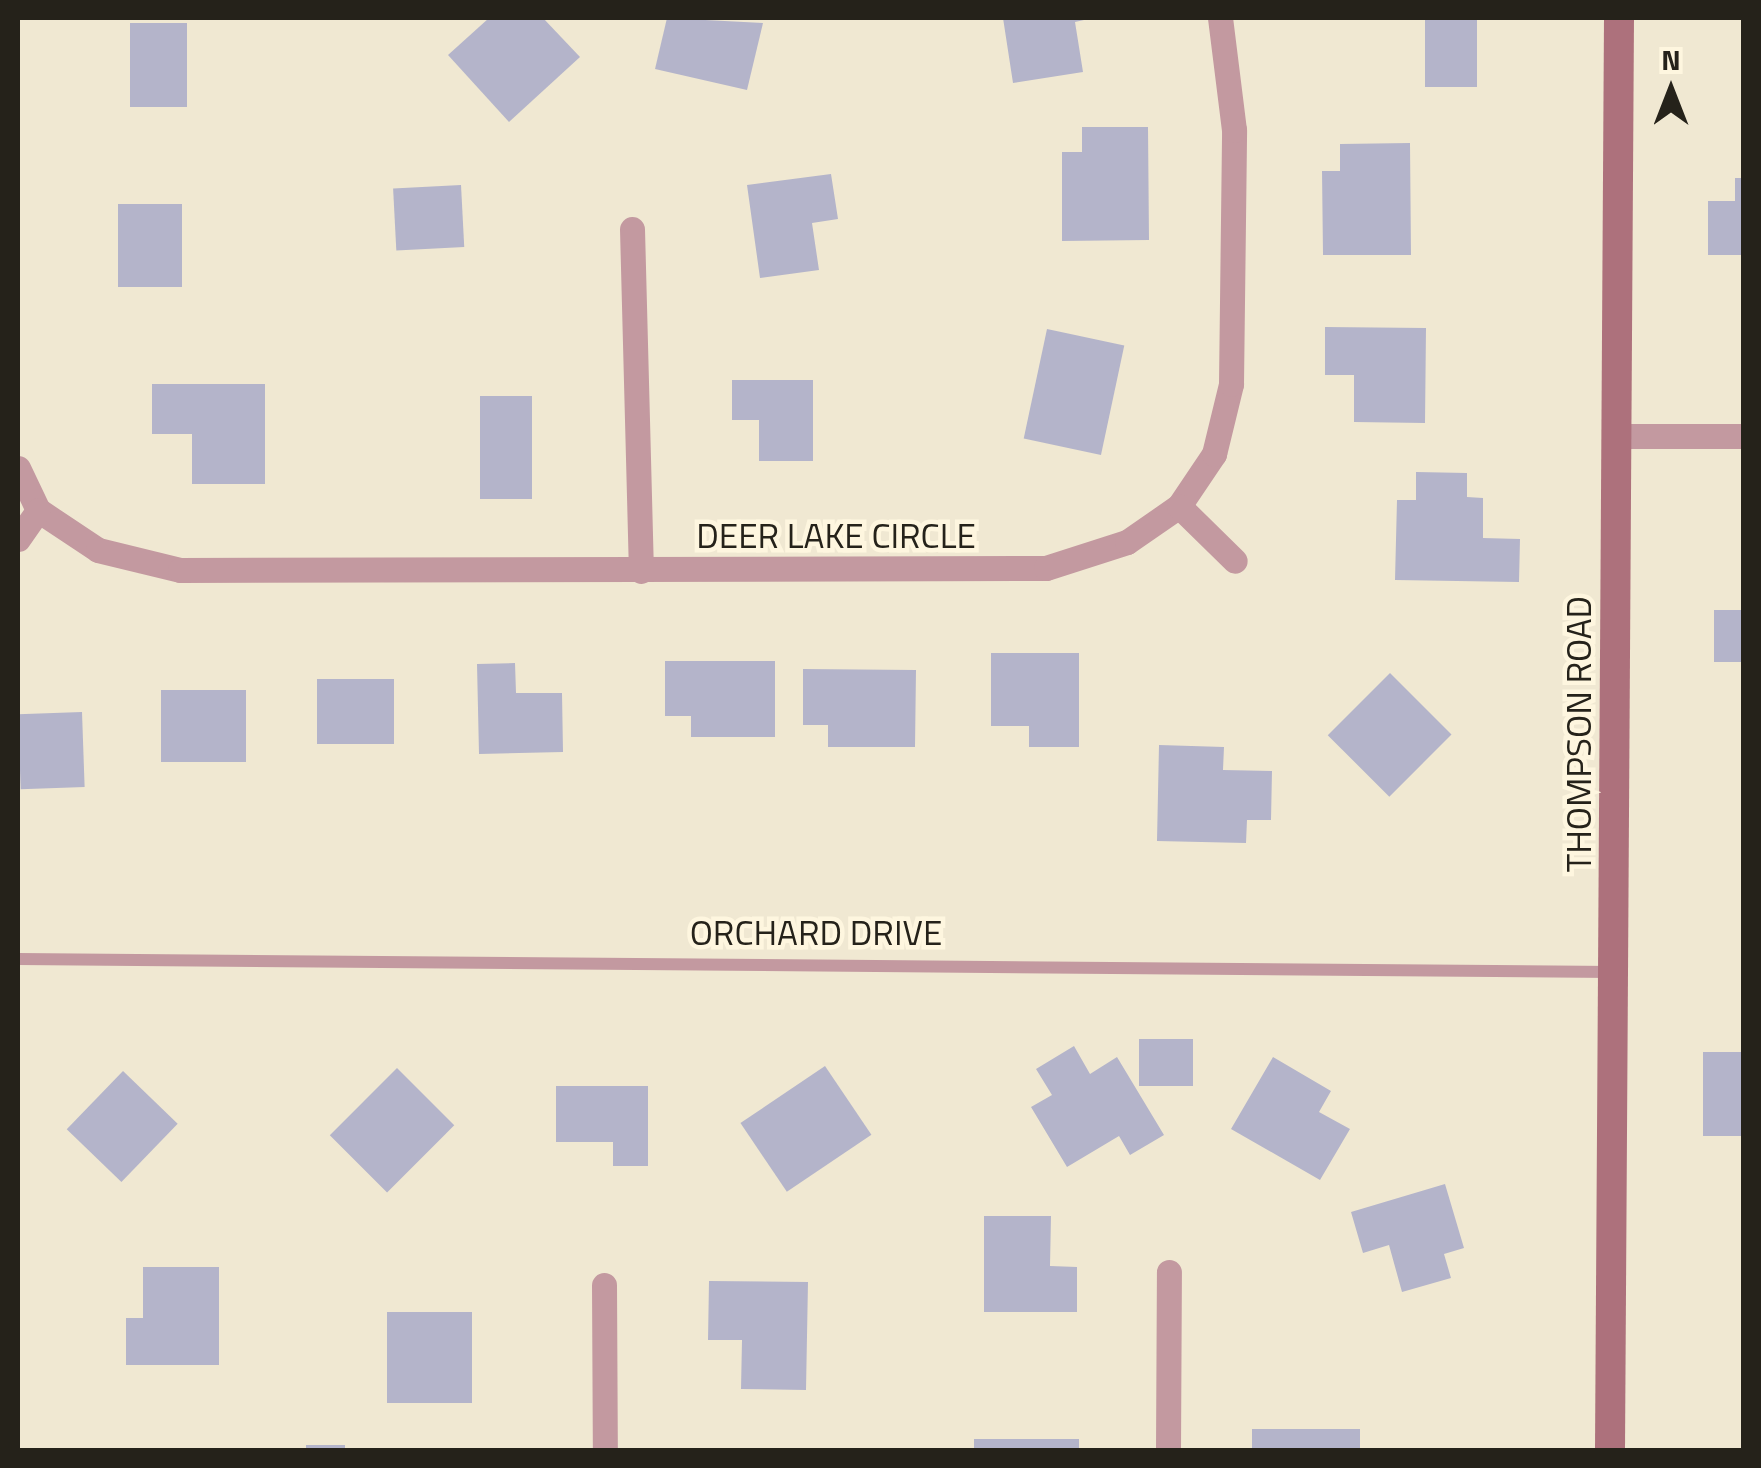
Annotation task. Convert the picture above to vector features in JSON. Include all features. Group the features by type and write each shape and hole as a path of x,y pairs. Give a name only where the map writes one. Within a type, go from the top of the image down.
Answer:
{"street":[{"name":"DEER LAKE CIRCLE","path":"38,510 98,550 180,570 1046,568 1127,542 1179,506 1214,454 1230,384 1234,130 1220,18"},
{"name":"THOMPSON ROAD","path":"1610,1450 1619,18"},
{"path":"632,229 640,571"},
{"path":"1616,436 1744,436"},
{"path":"18,468 38,510 18,538"},
{"path":"1179,506 1235,562"},
{"path":"1168,1450 1169,1272"},
{"path":"604,1285 605,1450"}],"lane":[{"name":"ORCHARD DRIVE","path":"18,959 1615,972"}],"building":[{"path":"489,18 543,18 580,57 509,122 448,55"},
{"path":"667,18 763,23 747,90 655,69"},
{"path":"1003,18 1093,18 1075,22 1083,72 1013,83"},
{"path":"1425,18 1477,18 1477,87 1425,87"},
{"path":"130,23 187,23 187,107 130,107"},
{"path":"1082,127 1148,127 1149,240 1062,241 1062,152 1082,152"},
{"path":"1410,143 1411,255 1323,255 1322,171 1340,171 1340,144"},
{"path":"831,174 838,219 812,223 819,270 760,278 747,185"},
{"path":"1735,178 1744,178 1744,255 1708,255 1708,201 1735,201"},
{"path":"461,185 464,247 396,250 393,189"},
{"path":"118,204 182,204 182,287 118,287"},
{"path":"1325,327 1426,328 1425,423 1354,422 1354,375 1325,375"},
{"path":"1047,329 1124,345 1101,455 1024,439"},
{"path":"732,380 813,380 813,461 759,461 759,420 732,420"},
{"path":"152,384 265,384 265,484 192,484 192,434 152,434"},
{"path":"480,396 532,396 532,499 480,499"},
{"path":"1416,472 1467,473 1467,497 1483,498 1483,538 1520,539 1519,582 1395,580 1397,500 1416,500"},
{"path":"1714,610 1744,610 1744,662 1714,662"},
{"path":"991,653 1079,653 1079,747 1029,747 1029,726 991,726"},
{"path":"665,661 775,661 775,737 691,737 691,716 665,716"},
{"path":"515,663 516,693 562,693 563,752 479,754 477,664"},
{"path":"803,669 916,670 915,747 828,747 828,725 803,725"},
{"path":"1390,673 1452,735 1389,797 1328,735"},
{"path":"317,679 394,679 394,744 317,744"},
{"path":"161,690 246,690 246,762 161,762"},
{"path":"82,712 85,787 21,789 18,714"},
{"path":"1159,745 1224,747 1223,770 1272,771 1271,820 1247,820 1246,843 1157,841"},
{"path":"1139,1039 1193,1039 1193,1086 1139,1086"},
{"path":"1074,1046 1090,1074 1117,1057 1164,1135 1130,1155 1119,1136 1067,1167 1031,1107 1052,1095 1036,1069"},
{"path":"1703,1052 1744,1052 1744,1136 1703,1136"},
{"path":"1273,1057 1331,1091 1319,1112 1350,1129 1320,1180 1231,1129"},
{"path":"825,1066 871,1135 787,1192 740,1123"},
{"path":"397,1068 454,1125 387,1192 330,1135"},
{"path":"123,1071 178,1124 121,1182 67,1129"},
{"path":"556,1086 648,1086 648,1166 613,1166 613,1142 556,1142"},
{"path":"1445,1184 1464,1248 1444,1254 1451,1278 1402,1292 1389,1245 1363,1253 1351,1212"},
{"path":"984,1216 1051,1216 1050,1266 1077,1267 1077,1312 984,1312"},
{"path":"143,1267 219,1267 219,1365 126,1365 126,1318 143,1318"},
{"path":"709,1281 808,1282 806,1390 741,1389 742,1340 708,1340"},
{"path":"387,1312 472,1312 472,1403 387,1403"},
{"path":"1252,1429 1360,1429 1360,1450 1252,1450"},
{"path":"974,1439 1079,1439 1079,1450 974,1450"},
{"path":"306,1445 345,1445 345,1450 306,1450"}]}
